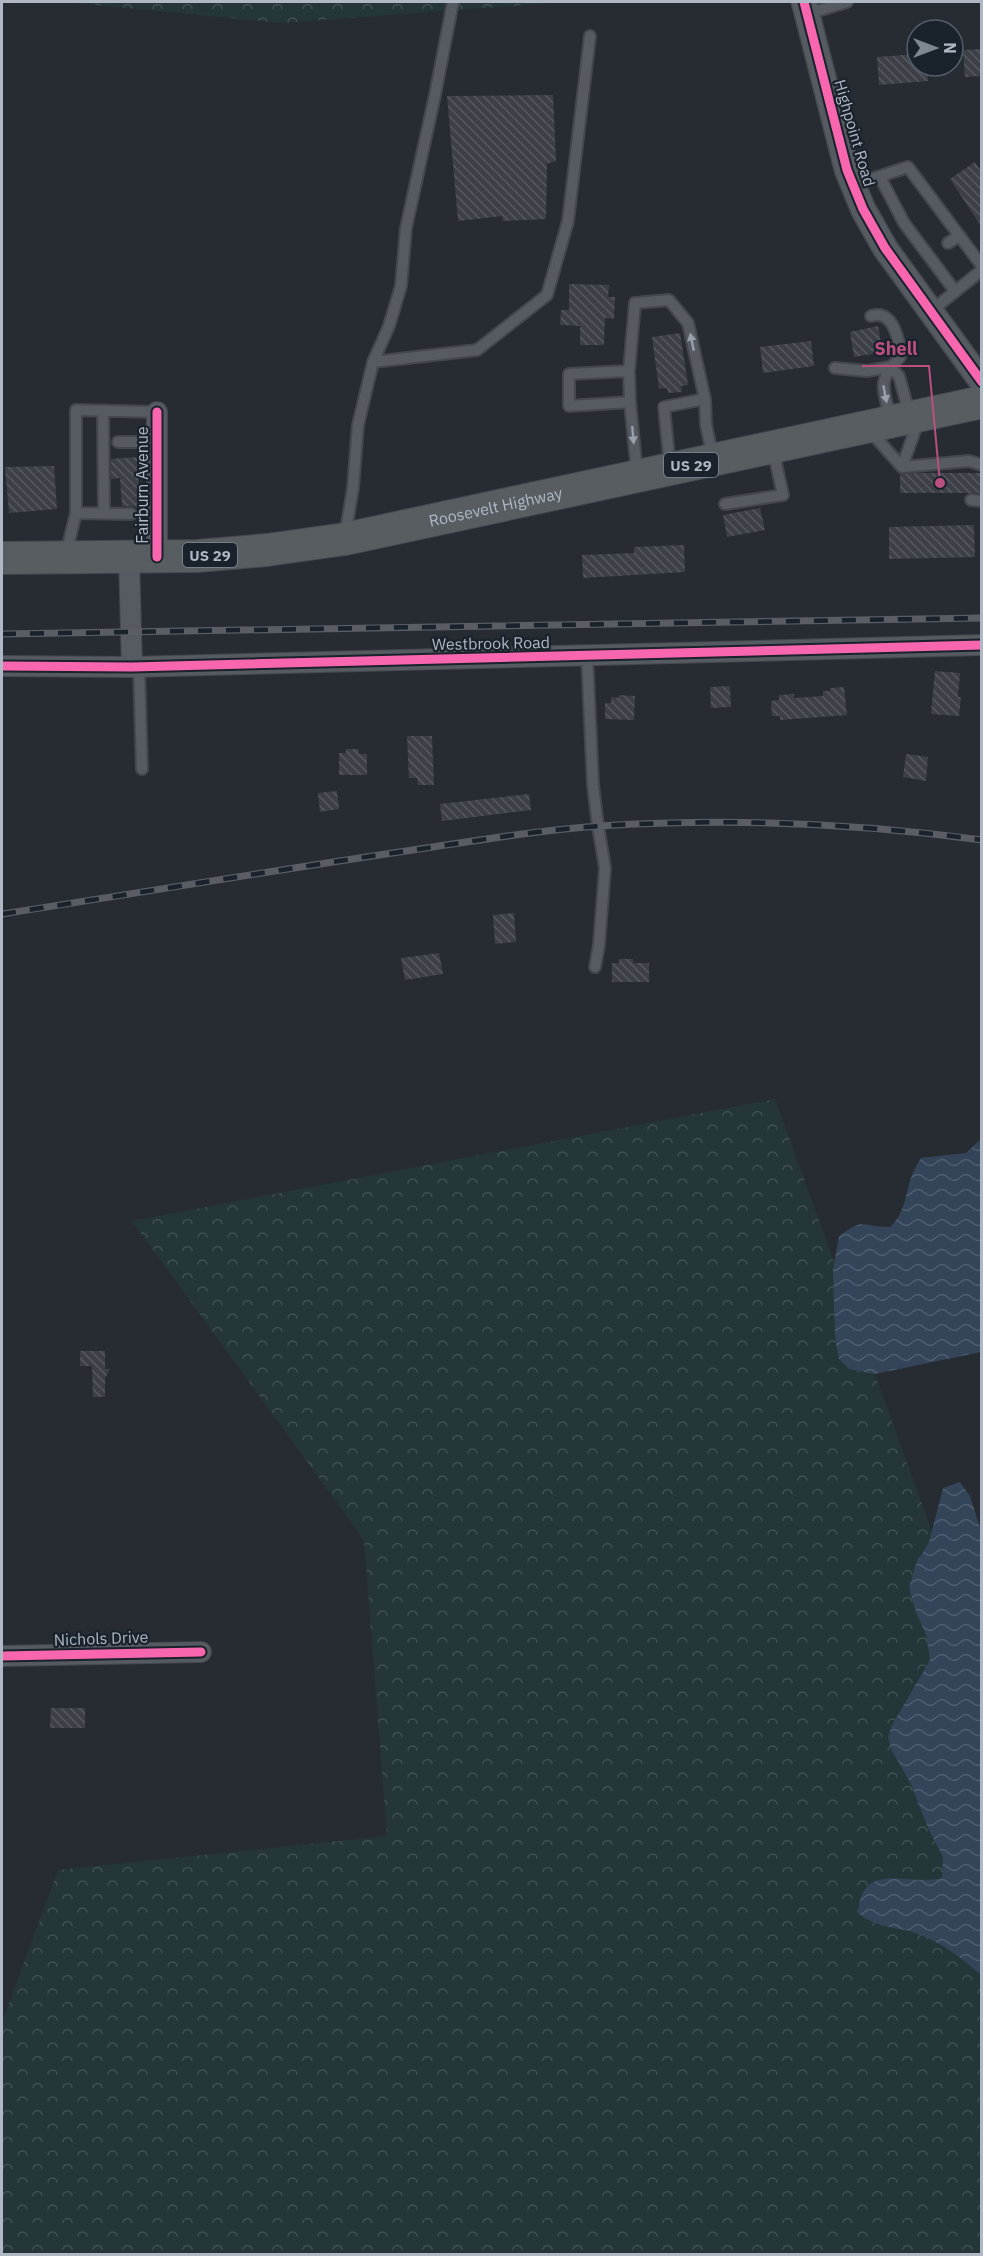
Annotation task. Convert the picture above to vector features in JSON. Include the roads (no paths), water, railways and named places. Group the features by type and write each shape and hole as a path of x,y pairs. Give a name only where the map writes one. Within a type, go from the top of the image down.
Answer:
{"main road":[{"name":"Roosevelt Highway","path":"2,558 197,556 267,550 345,539 981,402"}],"street":[{"name":"Highpoint Road","path":"806,8 847,170 863,209 885,248 981,382"},
{"name":"Fairburn Avenue","path":"135,667 143,557 158,442 157,412"},
{"name":"Westbrook Road","path":"2,666 135,667 981,645"},
{"name":"Nichols Drive","path":"2,1656 201,1652"}],"lane":[{"path":"345,539 353,488 358,425 373,362 389,326 401,286 406,228 453,2"},
{"path":"806,8 847,2"},
{"path":"373,362 477,350 547,295 568,221 590,36"},
{"path":"853,185 908,168 940,221 959,236 981,268 930,312"},
{"path":"880,177 916,236 955,291"},
{"path":"948,243 959,236"},
{"path":"637,477 629,370 635,303 669,300 688,323 705,399 706,425 714,460"},
{"path":"871,315 878,313 885,315 900,343 900,357 882,381 897,420 902,467"},
{"path":"834,368 867,370 890,368 899,376 897,420 902,467"},
{"path":"629,370 569,374 568,406 630,402"},
{"path":"670,470 663,407 705,399"},
{"path":"66,557 76,513 76,410 157,412"},
{"path":"103,412 104,513"},
{"path":"118,442 158,442"},
{"path":"725,504 783,495 773,448"},
{"path":"902,467 969,461 981,465"},
{"path":"76,513 131,514"},
{"path":"587,655 594,795 605,868 595,967"},
{"path":"135,667 142,769"}],"water":[{"path":"981,1139 981,1352 875,1374 849,1369 839,1359 835,1337 833,1270 839,1236 854,1226 864,1224 890,1227 902,1209 912,1175 921,1158 966,1153"},
{"path":"960,1482 970,1496 982,1534 981,1975 939,1944 915,1933 874,1923 858,1913 861,1896 868,1886 877,1881 942,1878 943,1857 928,1828 911,1784 891,1749 888,1737 892,1725 930,1660 926,1635 909,1588 916,1564 929,1542 943,1488"}],"railway":[{"path":"2,634 982,618"},
{"path":"2,914 310,865 553,830 600,826 744,822 839,826 982,840"}],"place":[{"name":"Shell","path":"940,483"}]}
